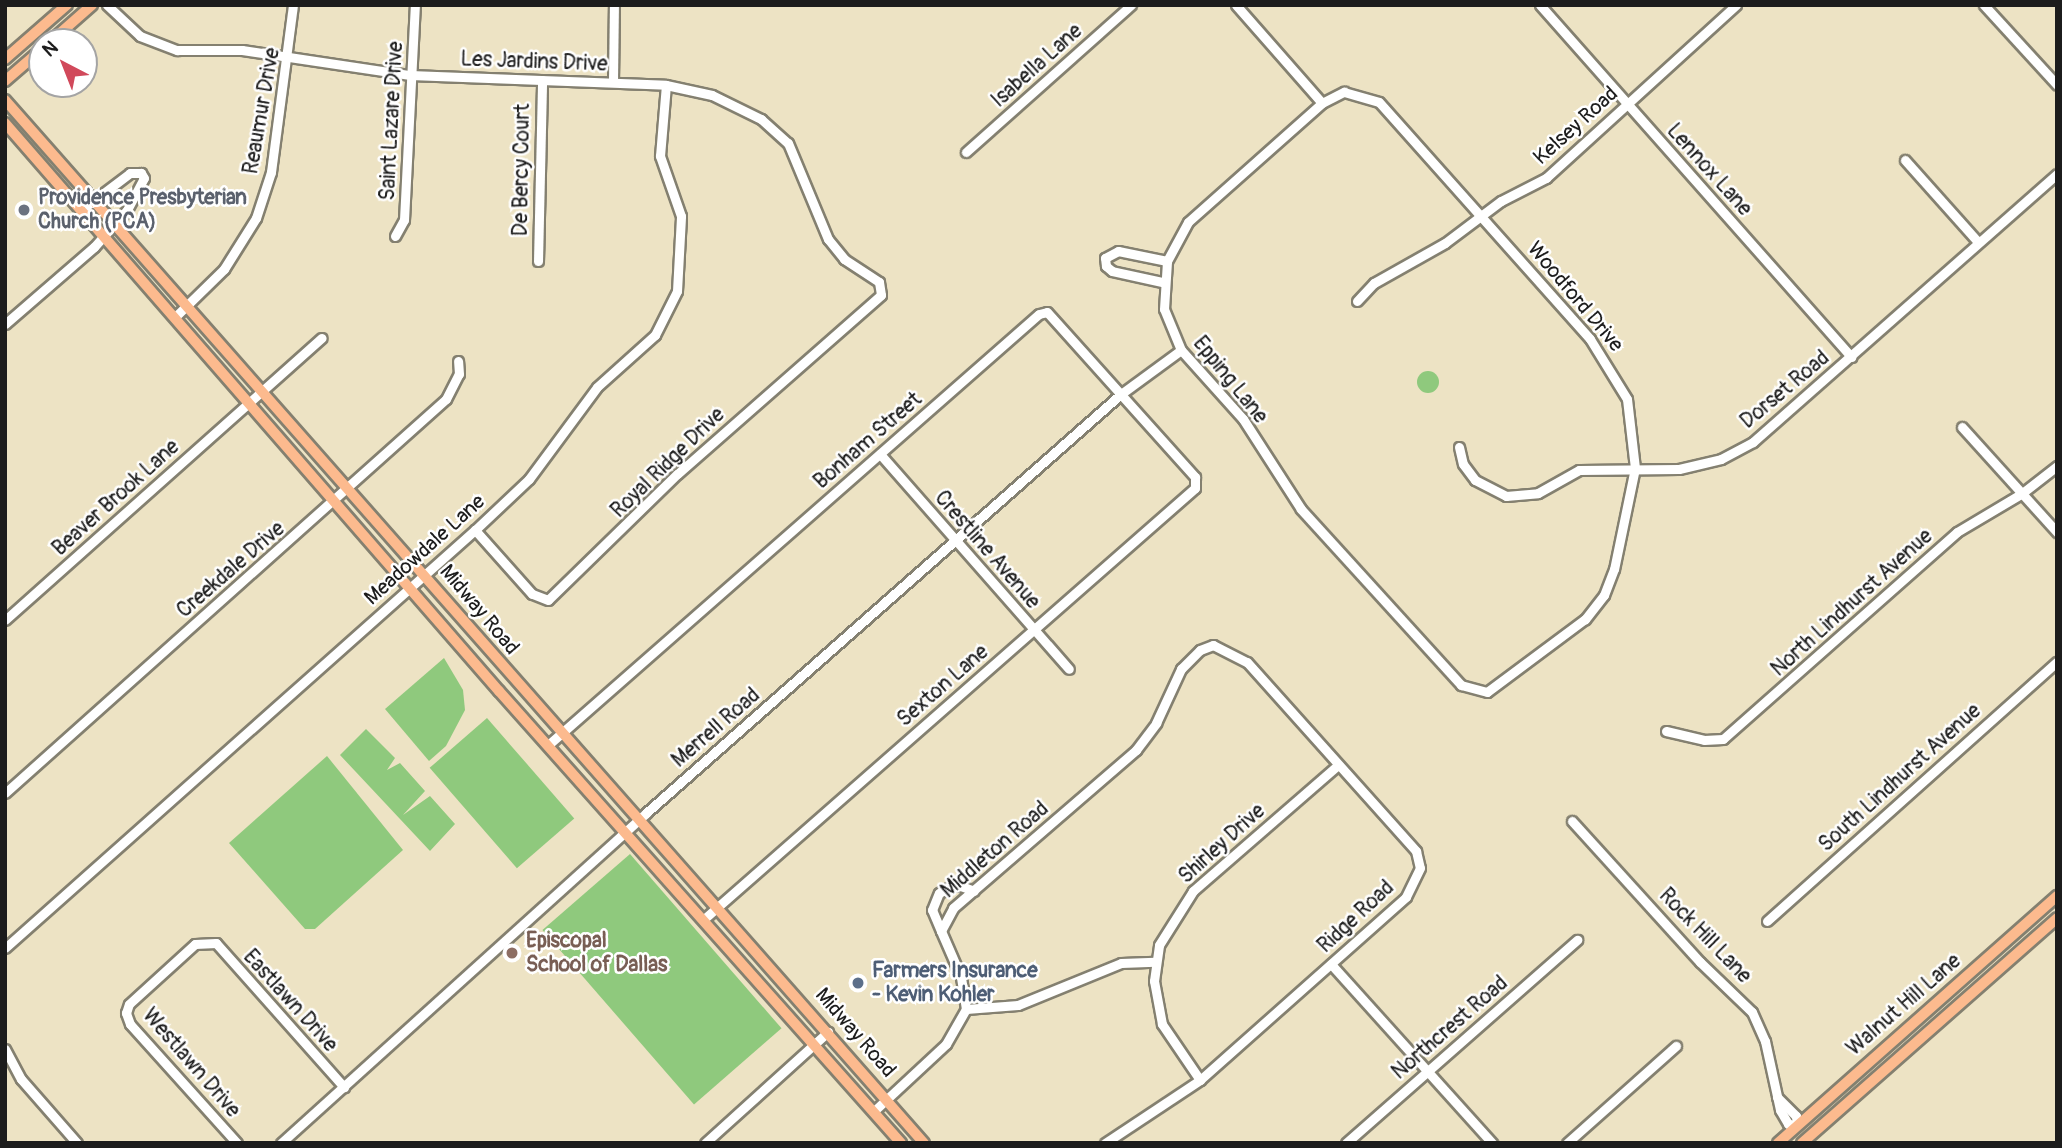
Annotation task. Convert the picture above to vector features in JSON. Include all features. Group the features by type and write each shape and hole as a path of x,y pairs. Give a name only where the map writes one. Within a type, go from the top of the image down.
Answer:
{"main road":[{"path":"5,59 67,5"},
{"path":"66,28 92,5"},
{"path":"5,81 28,61"},
{"name":"Midway Road","path":"5,100 424,575 560,735 786,984 924,1143"},
{"name":"Midway Road","path":"5,123 337,500 548,746 705,918 901,1143"},
{"name":"Walnut Hill Lane","path":"1778,1143 2057,896"},
{"name":"Walnut Hill Lane","path":"1805,1140 2057,918"},
{"path":"1966,975 1978,988"},
{"path":"773,995 786,984"},
{"path":"1797,1125 1805,1140"}],"street":[{"name":"Les Jardins Drive","path":"107,5 129,29 157,45 289,58 410,75 666,85 712,95 778,131 797,156 834,248 879,282"},
{"name":"Reaumur Drive","path":"175,317 224,269 256,218 271,172 289,58 293,5"},
{"name":"Saint Lazare Drive","path":"395,236 404,220 415,5"},
{"path":"613,82 614,5"},
{"name":"Isabella Lane","path":"965,152 1131,5"},
{"path":"1236,5 1322,103"},
{"name":"Lennox Lane","path":"1540,5 1852,357"},
{"name":"Kelsey Road","path":"1357,301 1374,283 1445,243 1482,214 1546,178 1736,5"},
{"path":"1984,5 2057,85"},
{"name":"De Bercy Court","path":"538,261 542,80"},
{"name":"Meadowdale Lane","path":"5,948 529,479 597,387 644,347 665,320 677,291 681,216 660,156 666,85"},
{"name":"Woodford Drive","path":"1322,103 1344,92 1379,102 1482,214 1590,339 1628,399 1635,468 1614,569 1594,610 1487,692 1461,685 1452,675"},
{"name":"Epping Lane","path":"1322,103 1188,222 1167,261 1162,282 1164,309 1181,350 1243,419 1301,509 1452,675"},
{"path":"1905,160 1978,242"},
{"path":"5,324 114,224 144,185 141,173 130,173 81,210"},
{"name":"Dorset Road","path":"1459,447 1463,464 1475,480 1506,496 1538,493 1579,470 1678,469 1721,459 1753,442 2057,174"},
{"path":"1162,282 1112,271 1106,266 1105,258 1118,251 1167,261"},
{"name":"Royal Ridge Drive","path":"475,530 533,594 548,600 677,474 881,295 879,282"},
{"name":"Bonham Street","path":"548,746 880,454 1047,312 1195,477"},
{"name":"Beaver Brook Lane","path":"5,620 321,338"},
{"name":"Merrell Road","path":"281,1143 637,822 1121,394 1181,350"},
{"name":"Creekdale Drive","path":"5,793 337,500 446,399 459,374 458,361"},
{"path":"1962,427 2057,532"},
{"name":"Crestline Avenue","path":"880,454 1069,668"},
{"name":"North Lindhurst Avenue","path":"1666,731 1704,740 1723,739 1957,532 2021,494 2057,466"},
{"name":"Sexton Lane","path":"705,918 1195,488 1195,477"},
{"name":"Middleton Road","path":"965,1009 961,977 941,930 953,908 1136,750 1156,723 1190,658 1213,645 1224,648"},
{"name":"Ridge Road","path":"1105,1143 1200,1080 1406,897 1420,869 1416,850 1247,662 1224,648"},
{"name":"South Lindhurst Avenue","path":"1767,921 2057,662"},
{"name":"Shirley Drive","path":"1200,1080 1162,1024 1155,962 1168,926 1194,891 1338,765"},
{"name":"Rock Hill Lane","path":"1572,821 1709,971 1752,1012 1765,1041 1777,1097 1796,1116 1797,1125"},
{"path":"941,930 932,909 939,893 955,884 974,891"},
{"name":"Eastlawn Drive","path":"208,940 216,943 344,1087"},
{"name":"Westlawn Drive","path":"208,940 195,944 129,1004 130,1024 237,1143"},
{"name":"Northcrest Road","path":"1346,1143 1577,940"},
{"path":"874,1111 946,1044 965,1009 1018,1005 1121,963 1155,962"},
{"path":"1331,964 1492,1143"},
{"path":"705,1143 828,1032"},
{"path":"1567,1143 1676,1046"},
{"path":"5,1049 21,1079 77,1143"}],"green space":[{"path":"1428,371 1436,374 1439,382 1436,390 1428,393 1420,390 1417,382 1420,374"},
{"path":"444,658 463,690 465,710 446,746 429,761 385,709"},
{"path":"487,718 574,818 517,868 430,768"},
{"path":"366,729 395,758 387,770 400,763 425,791 403,815 430,796 455,824 430,851 340,755"},
{"path":"327,756 403,850 315,929 305,929 229,843"},
{"path":"630,854 782,1028 694,1104 542,930"}],"place":[{"name":"Providence Presbyterian Church (PCA)","path":"24,210"},
{"name":"Episcopal School of Dallas","path":"512,953"},
{"name":"Farmers Insurance - Kevin Kohler","path":"858,983"}]}
